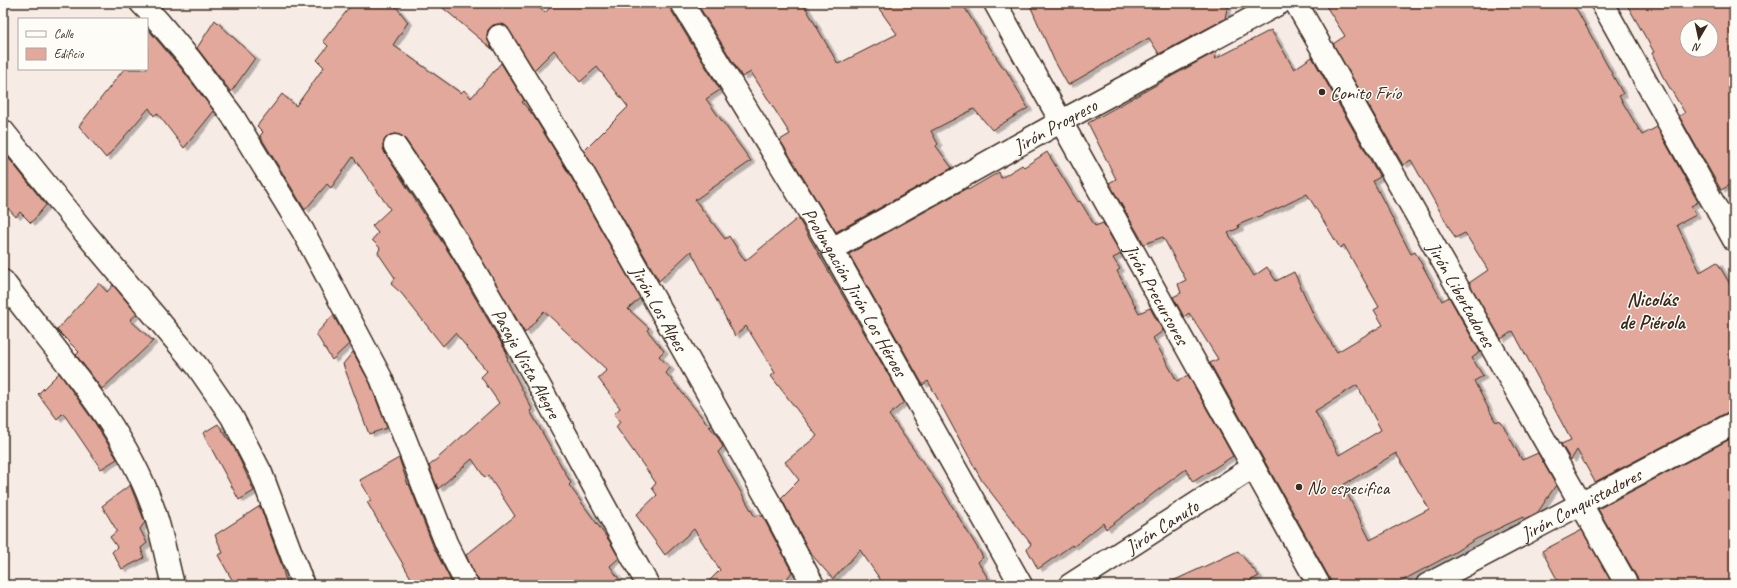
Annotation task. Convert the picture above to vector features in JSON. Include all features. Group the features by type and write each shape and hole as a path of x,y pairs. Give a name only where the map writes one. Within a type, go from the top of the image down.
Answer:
{"street":[{"path":"141,3 190,59 232,115 302,231 381,378 446,543 467,585"},
{"name":"Prolongación Jirón Los Héroes","path":"682,3 832,249 1021,585"},
{"name":"Jirón Precursores","path":"995,3 1319,585"},
{"name":"Jirón Progreso","path":"832,249 1060,122 1280,3"},
{"name":"Jirón Libertadores","path":"1296,3 1627,585"},
{"path":"1602,3 1734,240"},
{"name":"Jirón Los Alpes","path":"499,36 582,171 773,509 812,585"},
{"path":"3,131 85,233 197,366 228,410 261,473 303,585"},
{"name":"Pasaje Vista Alegre","path":"396,146 432,199 503,319 648,585"},
{"path":"3,281 95,401 127,451 153,506 173,585"},
{"name":"Jirón Conquistadores","path":"1427,585 1734,423"},
{"name":"Jirón Canuto","path":"1070,585 1253,467"}],"building":[{"path":"353,3 393,3 408,22 393,45 461,93 464,90 471,98 501,63 524,100 522,102 533,115 571,177 640,298 628,309 649,328 647,330 664,351 659,356 670,368 666,373 718,437 723,447 718,452 755,517 759,514 763,517 792,572 782,585 705,585 720,570 694,529 665,555 636,515 657,495 652,488 656,483 616,427 620,422 614,414 620,408 598,378 607,370 544,311 525,333 441,192 405,139 400,135 394,134 388,136 384,141 383,147 385,153 453,259 507,353 507,360 532,409 530,411 571,483 569,485 610,542 619,558 610,566 623,585 479,585 466,555 515,516 488,475 485,478 472,459 438,489 429,466 499,403 481,377 487,371 455,333 443,346 402,294 391,284 395,278 378,253 380,248 372,240 378,233 372,226 390,209 353,157 331,188 327,184 305,210 260,136 263,132 257,126 282,94 296,106 324,67 317,60 328,46 323,41"},
{"path":"437,3 534,3 545,13 554,3 670,3 671,10 720,90 706,99 751,161 695,200 725,239 729,236 745,261 798,218 904,402 889,415 941,488 983,557 978,562 992,585 884,585 860,550 833,579 811,554 781,498 799,480 785,462 817,436 771,376 775,373 746,326 735,336 691,251 659,281 584,151 628,107 597,67 580,82 554,50 534,70 505,25 493,25 488,30 487,37 492,49"},
{"path":"697,3 803,3 838,64 897,34 875,3 962,3 980,33 1004,69 1005,68 1028,108 992,130 974,109 931,131 938,144 936,146 952,168 836,232 780,140 790,134 751,72 742,77"},
{"path":"1029,3 1228,3 1225,19 1159,54 1149,38 1068,85 1054,60"},
{"path":"1324,3 1568,3 1577,10 1623,94 1619,96 1642,135 1657,127 1698,202 1691,206 1696,215 1677,225 1700,272 1717,262 1734,291 1734,411 1728,412 1595,482 1577,450 1571,460 1561,444 1571,440 1513,331 1501,339 1469,283 1488,270 1465,233 1455,238 1411,160 1403,165 1333,44 1345,36"},
{"path":"1626,3 1734,3 1734,183 1721,190 1679,116 1685,113 1662,75 1652,53 1654,52"},
{"path":"215,20 255,58 231,92 197,48"},
{"path":"148,29 214,111 184,148 157,113 154,116 149,108 106,158 79,126 123,70 148,70"},
{"path":"1271,30 1294,69 1312,57 1380,177 1373,181 1411,254 1415,252 1442,301 1449,297 1480,352 1472,358 1483,376 1474,381 1495,421 1501,422 1522,460 1538,453 1556,485 1538,512 1525,519 1523,517 1476,539 1450,555 1394,585 1331,585 1330,579 1210,363 1218,359 1189,313 1184,317 1173,297 1181,293 1178,284 1186,280 1163,237 1144,244 1109,183 1116,179 1088,123 1217,51 1215,59","holes":["1307,194 1340,248 1344,245 1379,307 1374,310 1383,325 1337,352 1315,318 1294,272 1276,281 1267,267 1254,276 1228,233 1239,228 1238,225 1281,207","1357,385 1381,430 1339,455 1315,411","1396,453 1429,509 1370,540 1343,485"]},
{"path":"3,151 46,205 31,223 20,212 16,217 3,203"},
{"path":"1047,152 1078,202 1080,201 1095,226 1103,223 1121,254 1113,258 1120,269 1117,271 1139,313 1150,308 1163,331 1153,338 1177,381 1188,375 1233,456 1193,482 1186,469 1106,529 1103,523 1073,547 1072,545 1038,569 1027,549 1031,544 982,481 928,381 923,385 849,254 967,188 968,190 999,172 1001,178 1022,165 1024,167"},
{"path":"99,283 107,292 113,285 137,314 130,320 153,341 102,389 76,355 79,352 57,330"},
{"path":"333,315 349,344 332,360 316,334"},
{"path":"353,352 370,383 387,428 369,434 343,364"},
{"path":"59,373 95,423 117,459 101,469 63,413 57,419 38,394"},
{"path":"218,424 235,449 254,491 239,500 203,433"},
{"path":"1734,437 1734,585 1639,585 1638,579 1598,509"},
{"path":"399,458 408,485 409,484 434,548 453,585 415,585 367,502 371,500 360,480"},
{"path":"130,485 145,522 140,529 147,543 141,548 144,558 122,569 112,552 117,547 110,537 117,531 102,506"},
{"path":"260,506 281,563 287,585 235,585 218,555 223,553 215,535"},
{"path":"1582,530 1613,585 1560,585 1542,551"},
{"path":"1238,551 1259,576 1242,585 1164,585"}],"place":[{"name":"Conito Frío","path":"1322,92"},
{"name":"No especifica","path":"1299,487"}],"district":[{"name":"Nicolás de Piérola","path":"1652,310"}]}
